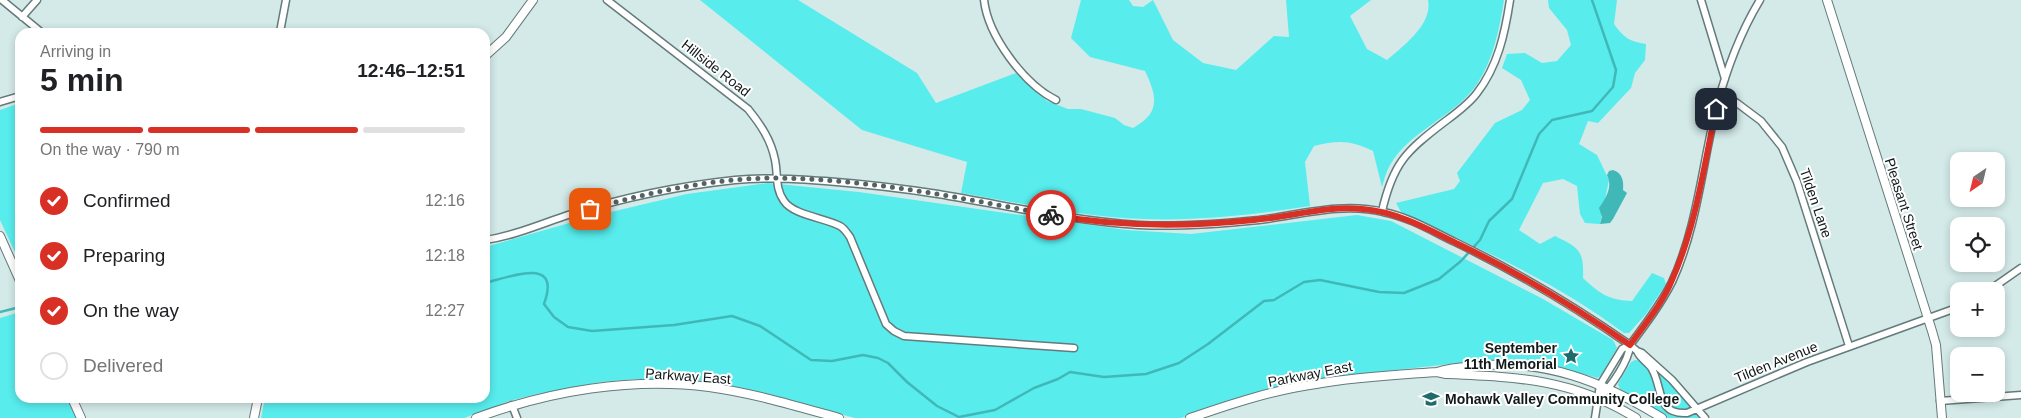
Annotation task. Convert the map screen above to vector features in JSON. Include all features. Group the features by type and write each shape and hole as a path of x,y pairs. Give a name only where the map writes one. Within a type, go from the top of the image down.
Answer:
{"street":[{"path":"2,0 35,28"},
{"path":"22,17 37,0"},
{"path":"281,28 286,0"},
{"path":"490,51 506,37 533,0"},
{"name":"Hillside Road","path":"608,0 748,109 769,140 775,160 779,193 785,203 794,209 842,227 850,237 886,324 894,331 904,336 1074,348"},
{"path":"984,0 985,10 1003,48 1026,77 1048,96 1056,100"},
{"path":"1382,211 1388,186 1396,167 1408,150 1463,108 1477,93 1491,72 1507,21 1510,0"},
{"path":"1701,0 1725,79"},
{"path":"1595,418 1600,385 1622,349 1630,345 1661,301 1676,272 1690,230 1725,79 1737,44 1760,0"},
{"name":"Pleasant Street","path":"1827,0 1936,345 1942,418"},
{"name":"Tilden Lane","path":"1721,94 1737,103 1760,122 1782,147 1797,182 1848,346"},
{"path":"0,102 15,98"},
{"path":"490,239 661,190 738,180 777,178 888,187 1054,215 1141,225 1199,225 1352,209 1382,211 1417,224 1513,271 1560,298 1642,353 1672,380 1705,418"},
{"path":"0,236 15,270"},
{"path":"2001,282 2021,268"},
{"name":"Tilden Avenue","path":"1637,351 1653,370 1664,404 1670,410 1681,413 1699,409 1848,346 1950,310"},
{"path":"1599,398 1609,389 1629,354 1630,345"},
{"name":"Parkway East","path":"1190,418 1282,390 1314,384 1360,377 1437,372 1446,369 1490,364 1544,368 1576,375 1609,389 1662,418"},
{"name":"Parkway East","path":"1437,372 1538,380 1564,386 1599,398 1636,418"},
{"name":"Parkway East","path":"476,418 512,405 576,391 627,384 708,387 751,394 839,418"},
{"path":"1940,401 2021,395"},
{"path":"74,403 81,418"},
{"path":"254,418 257,403"},
{"path":"512,405 518,418"}],"shaded area":[{"path":"700,0 798,0 917,73 936,103 1016,73 1047,101 1068,109 1081,109 1115,118 1124,125 1133,128 1142,122 1152,110 1154,96 1149,80 1145,71 1090,57 1071,38 1081,0 1129,0 1133,6 1143,7 1153,0 1173,40 1203,63 1236,70 1274,36 1289,37 1286,0 1371,0 1350,16 1367,49 1387,60 1421,26 1426,18 1428,0 1504,0 1492,54 1477,84 1457,106 1409,142 1389,168 1382,187 1373,151 1351,143 1330,143 1314,146 1305,162 1310,206 1226,217 1143,219 1074,213 961,193 967,162 862,130"},
{"path":"1548,0 1617,0 1614,24 1627,38 1646,44 1645,60 1635,73 1631,88 1598,123 1588,121 1579,144 1597,155 1609,180 1600,224 1585,223 1580,214 1577,186 1563,179 1543,183 1519,230 1540,244 1555,236 1575,247 1581,256 1583,278 1600,292 1611,298 1632,301 1652,273 1664,278 1666,284 1646,314 1629,333 1624,333 1571,298 1515,266 1401,212 1396,203 1454,189 1460,181 1457,173 1495,123 1522,110 1530,100 1521,80 1502,68 1507,54 1525,53 1542,63 1557,61 1571,45 1567,30 1549,8"},
{"path":"15,105 15,252 0,220 0,110"},
{"path":"1613,170 1620,175 1623,180 1623,190 1627,193 1610,223 1600,224 1602,217 1599,208 1609,188 1607,175 1609,171"},
{"path":"768,183 859,192 1126,230 1191,234 1357,215 1391,221 1543,299 1613,340 1617,348 1598,378 1544,364 1518,361 1477,361 1325,378 1293,384 1181,418 855,418 751,390 709,383 635,379 601,382 533,395 509,401 464,418 261,418 264,403 490,403 490,246 594,216 687,194"},
{"path":"15,314 15,403 70,403 77,418 0,418 0,318"},
{"path":"1635,360 1643,363 1649,370 1658,399 1663,408 1670,414 1687,417 1697,414 1700,418 1668,418 1620,389 1619,382 1631,362"},
{"path":"1659,372 1692,408 1682,411 1670,407 1657,373"}],"waterway":[{"path":"490,282 519,274 540,274 546,279 548,289 544,304 554,317 568,327 592,331 674,325 732,316 760,326 811,360 832,361 863,355 878,358 888,363 907,382 937,406 959,417 995,410 1034,388 1058,379 1070,372 1104,377 1146,374 1179,363 1208,344 1264,301 1274,300 1304,282 1320,280 1379,292 1404,293 1439,279 1461,261 1480,240 1489,221 1512,199 1539,134 1552,120 1592,111 1613,87 1616,70 1592,0"},
{"path":"0,312 15,308"}],"way so far":[{"path":"590,209 670,188 738,180 777,178 888,187 939,194 1051,215"}],"place":[{"name":"September 11th Memorial","path":"1571,356"},
{"name":"Mohawk Valley Community College","path":"1431,399"}],"route":[{"path":"1051,215 1098,222 1141,225 1199,225 1258,220 1326,210 1361,208 1382,211 1417,224 1513,271 1560,298 1630,345 1661,301 1672,281 1688,237 1716,109"}]}
